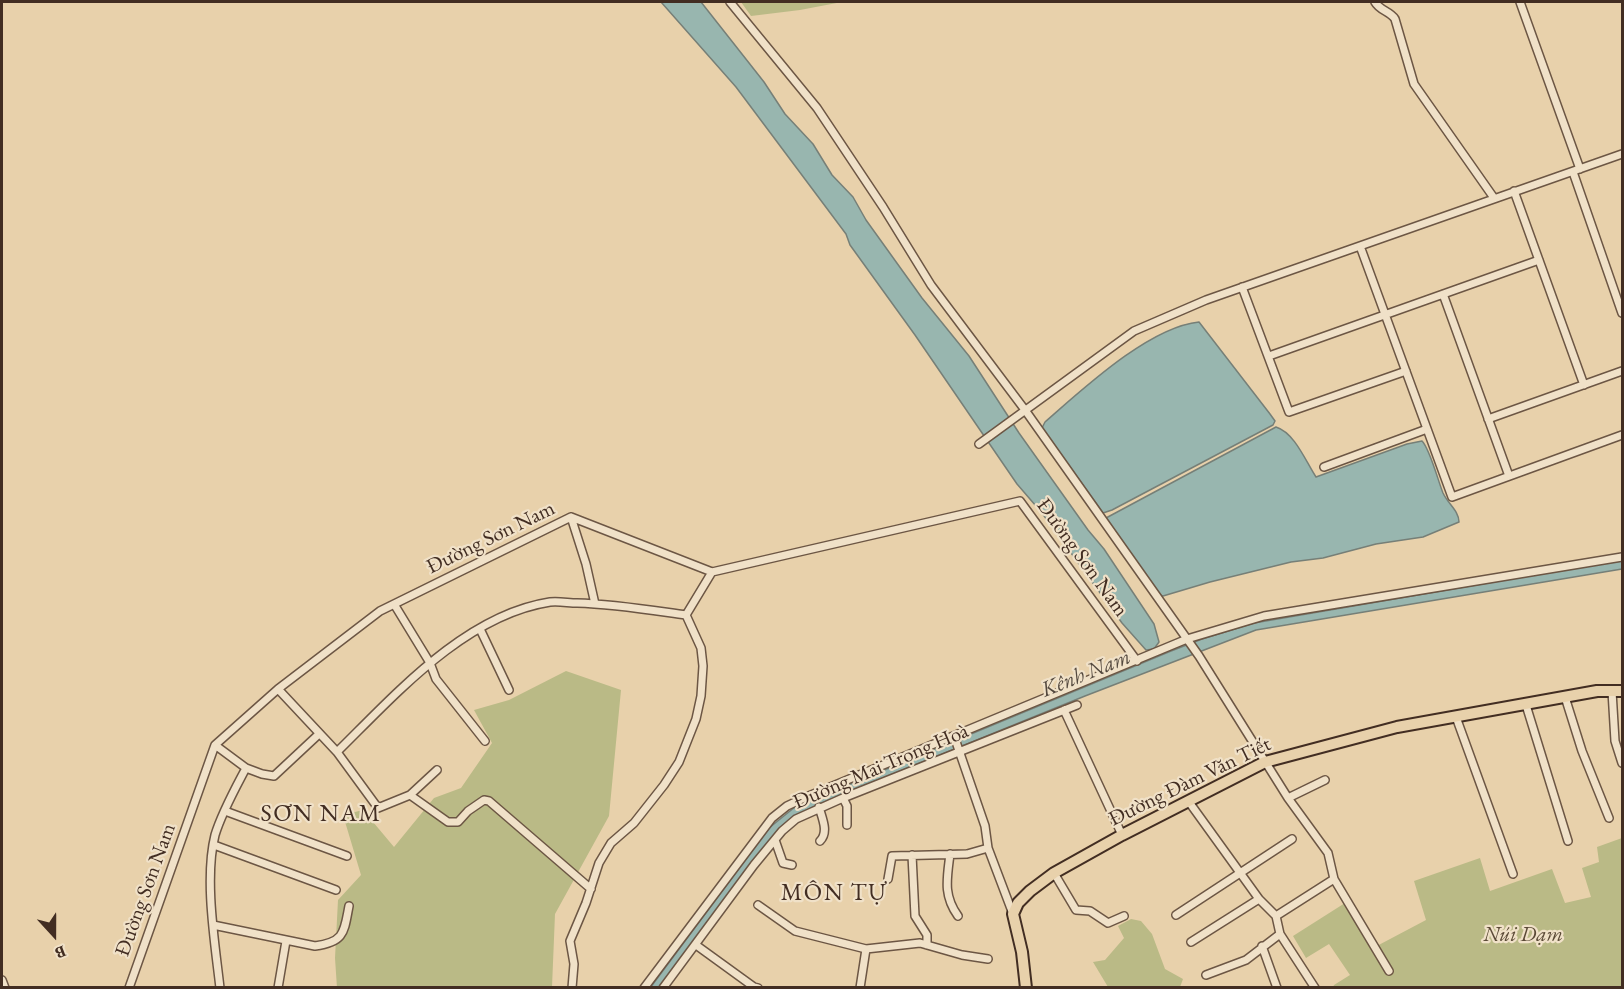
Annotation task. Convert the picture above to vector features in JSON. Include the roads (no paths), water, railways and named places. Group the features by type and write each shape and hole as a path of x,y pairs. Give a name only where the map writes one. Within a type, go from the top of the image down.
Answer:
{"main road":[{"name":"Đường Đàm Văn Tiết","path":"1013,914 1018,903 1030,891 1054,873 1122,835 1265,762 1397,728 1597,691 1617,691"},
{"path":"1013,914 1022,952 1026,987"}],"street":[{"path":"730,2 817,108 931,285 1199,656 1288,798 1328,853 1334,879 1389,970"},
{"path":"1375,2 1381,10 1393,16 1395,20 1414,84 1494,198"},
{"path":"1520,2 1623,314"},
{"path":"979,444 1134,331 1184,308 1623,154"},
{"path":"1514,191 1584,385"},
{"path":"1360,246 1452,497 1623,435"},
{"path":"1269,356 1539,260"},
{"path":"1242,287 1289,412 1406,371"},
{"path":"1443,294 1509,476"},
{"path":"1488,419 1623,371"},
{"path":"1324,467 1427,429"},
{"name":"Đường Sơn Nam","path":"129,987 215,745 278,689 380,611 571,517 712,572 1020,501 1137,661"},
{"path":"571,517 586,564 595,604"},
{"path":"644,987 776,814 806,797 1187,639 1264,616 1623,557"},
{"path":"686,615 712,572"},
{"path":"337,752 430,663 480,628 531,606 552,602 595,604 686,615"},
{"path":"394,604 430,663 436,679 485,741"},
{"path":"572,987 574,964 570,941 599,864 611,843 634,823 664,785 679,762 696,719 701,696 703,666 701,648 686,615"},
{"path":"480,628 509,690"},
{"path":"278,689 337,752 378,808 410,795 437,770"},
{"path":"1617,691 1615,741 1623,763"},
{"path":"1565,697 1582,751 1609,818"},
{"name":"Đường Mai Trọng Hoà","path":"663,987 775,840 796,819 819,807 1077,705"},
{"path":"1526,705 1568,841"},
{"path":"1064,710 1122,835"},
{"path":"1456,717 1513,874"},
{"path":"215,745 246,768 274,776 319,734"},
{"path":"954,736 985,826 988,848 1013,914"},
{"path":"220,987 213,925 212,874 215,836 246,768"},
{"path":"1288,798 1325,780"},
{"path":"410,795 448,822 453,823 458,822 479,802 489,801 591,889"},
{"path":"843,798 847,806 847,825"},
{"path":"1189,802 1258,898 1276,916 1280,934 1315,987"},
{"path":"819,807 825,832 820,841"},
{"path":"225,811 347,856"},
{"path":"1176,915 1292,839"},
{"path":"775,840 783,863 792,865"},
{"path":"214,845 336,890"},
{"path":"888,879 892,856 967,854 988,848"},
{"path":"950,854 947,893 950,905 958,916"},
{"path":"912,855 915,916 927,935 927,945"},
{"path":"1054,873 1076,910 1090,911 1108,923 1124,916"},
{"path":"1276,916 1334,879"},
{"path":"1191,942 1258,898"},
{"path":"758,905 795,931 866,949 920,944 988,959"},
{"path":"213,925 315,946 334,942 344,932 349,906"},
{"path":"1206,975 1246,960 1280,934"},
{"path":"278,987 286,941"},
{"path":"696,945 754,987 758,987"},
{"path":"1262,946 1277,987"},
{"path":"860,987 866,949"},
{"path":"2,980 4,987"}],"water":[{"path":"661,2 701,2 764,82 785,114 813,144 832,175 853,197 866,220 922,298 969,356 1019,433 1104,549 1154,624 1159,642 1154,649 1146,650 1122,623 1042,513 1017,484 850,245 846,234 736,87"},
{"path":"1199,322 1270,414 1275,421 1273,425 1103,513 1042,428 1045,422 1097,377 1138,347 1180,326"},
{"path":"1276,427 1289,435 1316,477 1407,444 1422,441 1431,458 1443,493 1457,514 1459,522 1423,537 1376,544 1323,558 1291,562 1163,596 1159,595 1105,520 1106,518"},
{"name":"Kênh Nam","path":"1622,560 1622,569 1256,630 1085,696 817,805 780,828 660,987 650,988 769,828 795,807 1171,651 1254,623"}],"district":[{"name":"SƠN NAM","path":"321,814"},
{"name":"MÔN TỰ","path":"834,893"}],"park label":[{"name":"Núi Dạm","path":"1523,935"}]}
